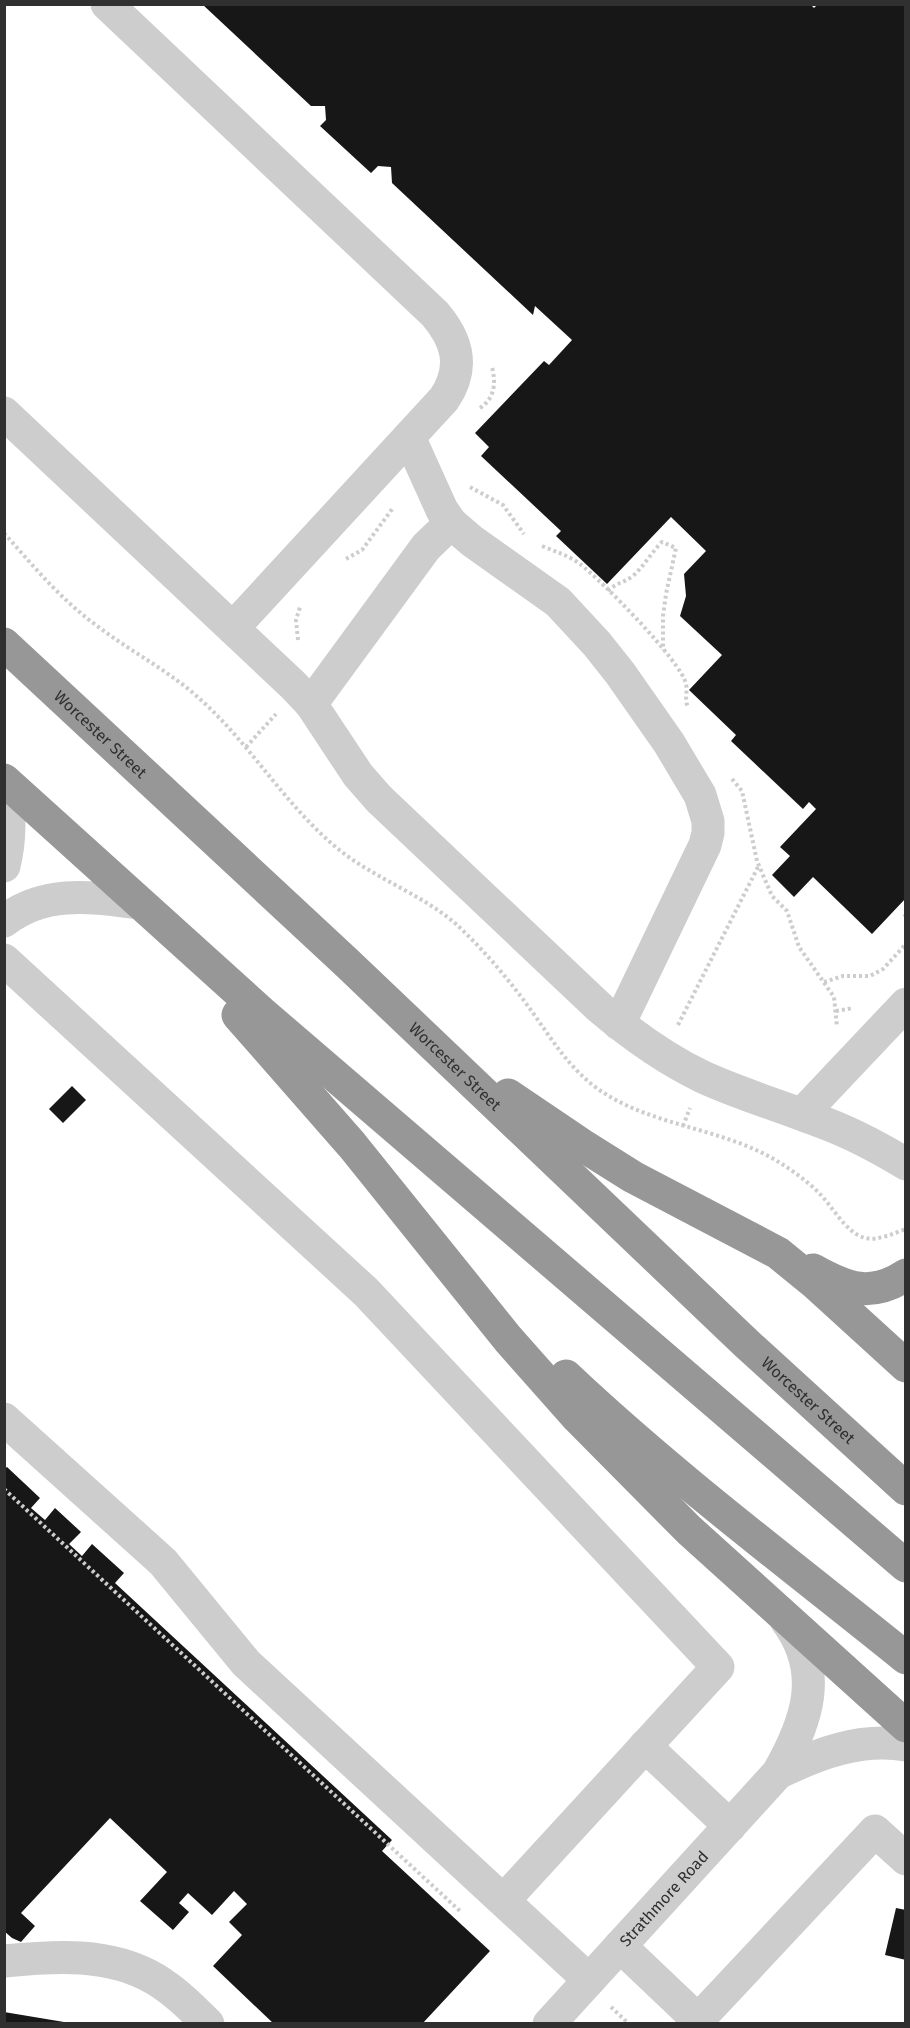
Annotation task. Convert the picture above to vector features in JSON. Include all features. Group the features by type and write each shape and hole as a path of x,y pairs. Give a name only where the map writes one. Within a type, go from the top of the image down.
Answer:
{"highway":[{"name":"Worcester Street","path":"4,644 346,962 747,1344 906,1489"},
{"path":"4,780 271,1021 906,1566"},
{"path":"140,903 351,1144 508,1339 578,1418 689,1530 906,1726"},
{"path":"346,962 487,1079 582,1145 633,1177 836,1282 850,1287 874,1289 886,1286 906,1275"},
{"path":"422,1233 516,1328 603,1411 697,1491 906,1658"},
{"path":"762,1243 816,1284 906,1366"}],"street":[{"path":"107,4 414,294 446,329 457,357 454,380 444,399 233,628"},
{"path":"4,413 293,685 311,704 358,775 385,806 519,934 619,1024 653,1049 688,1070 859,1137 906,1164"},
{"path":"409,437 442,510 452,523 480,547 549,595 573,617 609,658 656,724 685,769 706,810 709,827 705,845 619,1024"},
{"path":"311,704 426,547 452,523"},
{"path":"4,790 9,827 4,866"},
{"path":"4,921 35,903 60,897 94,897 140,903"},
{"path":"4,960 366,1292 718,1667 504,1900"},
{"path":"802,1114 906,1004"},
{"path":"4,1419 162,1562 246,1663 504,1900 599,1992"},
{"name":"Strathmore Road","path":"549,2024 599,1992 620,1946 778,1773 795,1740 808,1698 808,1677 803,1647 795,1631 782,1614"},
{"name":"Strathmore Road","path":"778,1773 836,1750 876,1743 906,1745"},
{"path":"645,1746 730,1826"},
{"path":"620,1946 700,2022 875,1831 906,1858"},
{"path":"4,1961 58,1956 105,1961 126,1967 153,1978 191,2017"}],"path":[{"path":"339,563 362,550 397,502"},
{"path":"4,533 69,604 184,686 216,715 300,810 338,849 430,905 461,929 522,998 559,1052 596,1088 643,1113 743,1145 778,1162 817,1191 853,1231 864,1238 880,1237 906,1229"},
{"path":"608,591 616,582 630,578 662,542 676,548 663,616 663,651"},
{"path":"300,649 296,620 304,600"},
{"path":"246,747 276,713"},
{"path":"674,1033 759,865"},
{"path":"824,982 843,976 870,976 883,969 906,944"},
{"path":"599,1992 629,2024"}],"building":[{"path":"202,4 810,4 814,8 818,4 906,4 906,898 872,934 813,877 794,897 772,875 790,856 780,847 816,809 809,802 803,809 731,741 736,735 689,690 722,655 680,616 686,596 684,574 706,551 671,517 607,584 556,536 561,531 481,456 489,447 475,433 544,361 549,365 572,340 535,306 533,315 392,183 391,167 378,166 371,173 320,126 326,120 325,106 311,106"},
{"path":"72,1086 86,1100 63,1123 49,1109"},
{"path":"7,1467 40,1498 31,1508 45,1520 55,1508 81,1532 69,1544 82,1556 92,1544 124,1573 115,1583 392,1840 382,1851 490,1951 422,2024 274,2024 213,1966 242,1935 229,1922 247,1904 234,1891 212,1915 188,1893 179,1903 189,1912 173,1930 140,1901 167,1872 110,1818 21,1913 35,1926 21,1942 4,1931 4,1469"},
{"path":"896,1908 906,1910 906,1960 885,1955"},
{"path":"4,2012 64,2022 64,2024 4,2024"}]}
